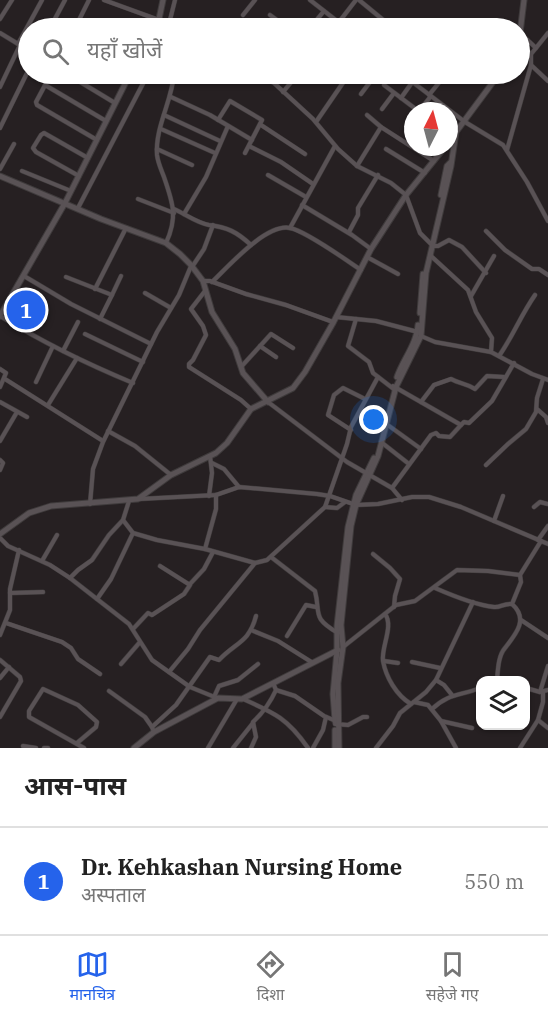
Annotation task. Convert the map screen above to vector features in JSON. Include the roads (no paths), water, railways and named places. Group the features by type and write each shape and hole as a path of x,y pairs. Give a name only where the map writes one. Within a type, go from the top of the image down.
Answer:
{"street":[{"path":"0,19 12,0"},
{"path":"34,18 42,0"},
{"path":"55,18 65,0"},
{"path":"80,18 89,0"},
{"path":"104,0 156,18"},
{"path":"159,18 164,0"},
{"path":"171,18 175,0"},
{"path":"243,15 255,0"},
{"path":"311,0 333,18"},
{"path":"342,18 358,0 379,18"},
{"path":"522,18 524,0"},
{"path":"318,18 324,11"},
{"path":"270,15 273,18"},
{"path":"0,33 18,43"},
{"path":"530,69 531,54 548,34"},
{"path":"530,42 536,48"},
{"path":"0,87 18,46"},
{"path":"531,65 548,81"},
{"path":"0,128 22,84"},
{"path":"84,84 115,103"},
{"path":"125,84 66,203 0,316 53,346 133,383"},
{"path":"78,208 143,84"},
{"path":"166,243 171,231 174,211 159,163 158,149 173,84"},
{"path":"275,84 316,122 335,146 357,166 378,175 406,195 422,236 432,246"},
{"path":"283,92 290,84"},
{"path":"316,122 342,84"},
{"path":"361,94 368,84"},
{"path":"401,98 411,84"},
{"path":"415,84 507,150 545,209 548,221"},
{"path":"384,85 418,111 439,84"},
{"path":"458,130 492,84"},
{"path":"507,150 526,84"},
{"path":"97,140 39,107 36,102 45,85 106,121"},
{"path":"382,109 394,93"},
{"path":"171,97 252,140"},
{"path":"218,120 230,101 262,120 245,153"},
{"path":"164,115 220,141"},
{"path":"366,115 434,161"},
{"path":"261,125 306,154"},
{"path":"184,214 206,177 228,126"},
{"path":"357,166 381,127"},
{"path":"161,129 215,153"},
{"path":"79,176 34,151 33,148 44,133 88,158"},
{"path":"0,169 14,144"},
{"path":"249,146 281,162 313,184"},
{"path":"290,228 335,146"},
{"path":"158,149 192,165"},
{"path":"386,149 425,172"},
{"path":"138,499 171,475 210,456 227,442 251,409 293,388 300,380 335,320 371,249 406,195 438,156"},
{"path":"419,334 422,279 432,246 451,156"},
{"path":"22,171 71,192"},
{"path":"268,175 306,197"},
{"path":"349,232 358,215 358,208 378,175"},
{"path":"0,176 166,243 192,266 203,281 212,312 235,349 241,367 250,382 268,402 341,458 392,488 402,500"},
{"path":"138,199 234,231 251,245"},
{"path":"302,205 349,232 371,249"},
{"path":"90,504 93,469 103,441 192,266 204,249 213,225"},
{"path":"95,289 126,228"},
{"path":"212,282 236,256 277,229 290,228 335,252 361,270"},
{"path":"486,231 506,250 532,269 540,269 548,275"},
{"path":"432,246 449,240 462,248 486,273"},
{"path":"337,722 333,694 354,505 381,442 394,388 419,334 426,273 432,246"},
{"path":"431,256 468,290 476,312 492,338 491,352"},
{"path":"471,296 494,256"},
{"path":"367,257 398,274"},
{"path":"24,276 100,319 151,344"},
{"path":"100,319 121,276"},
{"path":"66,277 112,295"},
{"path":"203,281 335,320 357,319 394,324 439,343 491,352 546,379 537,398 537,409 526,429 486,465"},
{"path":"205,291 191,309 203,326 206,335 189,364 189,368 241,400 251,409"},
{"path":"144,293 171,308"},
{"path":"499,356 513,336 518,321 535,295"},
{"path":"357,319 348,346 369,362 373,373 394,388 461,425"},
{"path":"63,351 78,322"},
{"path":"85,334 143,362"},
{"path":"241,367 271,334 293,348"},
{"path":"36,382 53,346"},
{"path":"260,346 276,357"},
{"path":"48,405 77,358"},
{"path":"392,488 434,434 450,437 464,422 469,423 492,402 504,377 514,363"},
{"path":"0,369 6,373 0,387"},
{"path":"422,402 434,385 451,379 458,383 467,383 475,389 487,376 504,377"},
{"path":"170,672 188,650 200,630 255,563 271,557 325,507 351,430 378,377"},
{"path":"4,379 103,441"},
{"path":"351,430 328,415 334,395 343,388 365,399"},
{"path":"0,402 27,417"},
{"path":"537,409 546,417 548,423"},
{"path":"0,441 17,412"},
{"path":"386,424 421,449"},
{"path":"108,431 135,446 171,475"},
{"path":"381,442 409,464"},
{"path":"209,496 213,464 210,456"},
{"path":"0,460 3,463 0,470"},
{"path":"213,464 224,469 239,487"},
{"path":"308,748 297,731 286,720 267,710 240,699 216,698 190,687 152,660 133,629 119,615 70,578 42,561 8,546 0,536 38,510 51,506 209,496 239,487 330,496 354,505 378,504 412,497 429,498 461,507 548,544"},
{"path":"205,549 216,509 216,495"},
{"path":"494,521 503,496"},
{"path":"70,578 92,560 109,535 123,520 129,501"},
{"path":"325,507 337,508 345,502"},
{"path":"534,507 540,502 548,504"},
{"path":"123,520 133,533 255,563"},
{"path":"512,604 522,578 520,575 548,526"},
{"path":"97,599 111,579 133,533"},
{"path":"42,561 57,535"},
{"path":"0,635 10,610 10,593 19,550"},
{"path":"133,629 148,613 152,615 184,594 204,569 213,552"},
{"path":"373,554 400,579 394,596 394,608"},
{"path":"271,557 315,591 316,607 320,618 339,634 344,646 338,683 337,748"},
{"path":"160,566 190,584"},
{"path":"208,748 240,699 337,651 398,605 415,601 459,569 520,575"},
{"path":"435,588 450,595 494,607 506,603 512,604 520,613 521,620 514,637 501,656 498,676"},
{"path":"10,593 43,592"},
{"path":"376,748 400,713 426,692 436,680 473,602"},
{"path":"287,636 307,604 316,607"},
{"path":"385,614 388,620 383,660 396,691 412,703 428,705 441,721 456,748"},
{"path":"135,748 190,687 210,657 219,660 228,649 244,641 256,616"},
{"path":"521,620 548,638"},
{"path":"6,623 62,642 78,659 100,674"},
{"path":"251,630 278,641 313,663"},
{"path":"121,664 140,642"},
{"path":"0,660 20,677 21,681 0,717"},
{"path":"383,660 398,663"},
{"path":"412,662 440,668"},
{"path":"153,729 172,722 216,698 219,686 238,680 258,664"},
{"path":"520,748 538,720 548,666"},
{"path":"0,678 9,667"},
{"path":"436,680 444,685 452,695"},
{"path":"233,748 253,722 267,710 276,690 273,683"},
{"path":"77,742 96,727 97,722 78,705 43,689 29,711 29,717 84,748"},
{"path":"276,690 295,696 337,722 348,725 367,717"},
{"path":"432,709 441,700 452,695 466,694 476,690"},
{"path":"109,691 145,717 153,729"},
{"path":"168,713 172,722"},
{"path":"313,748 323,730 326,717"},
{"path":"538,720 548,728"},
{"path":"441,721 472,728"},
{"path":"251,748 256,736 253,722"},
{"path":"23,746 36,748"}],"place":[{"name":"Dr. Kehkashan Nursing Home","path":"26,310"}]}
